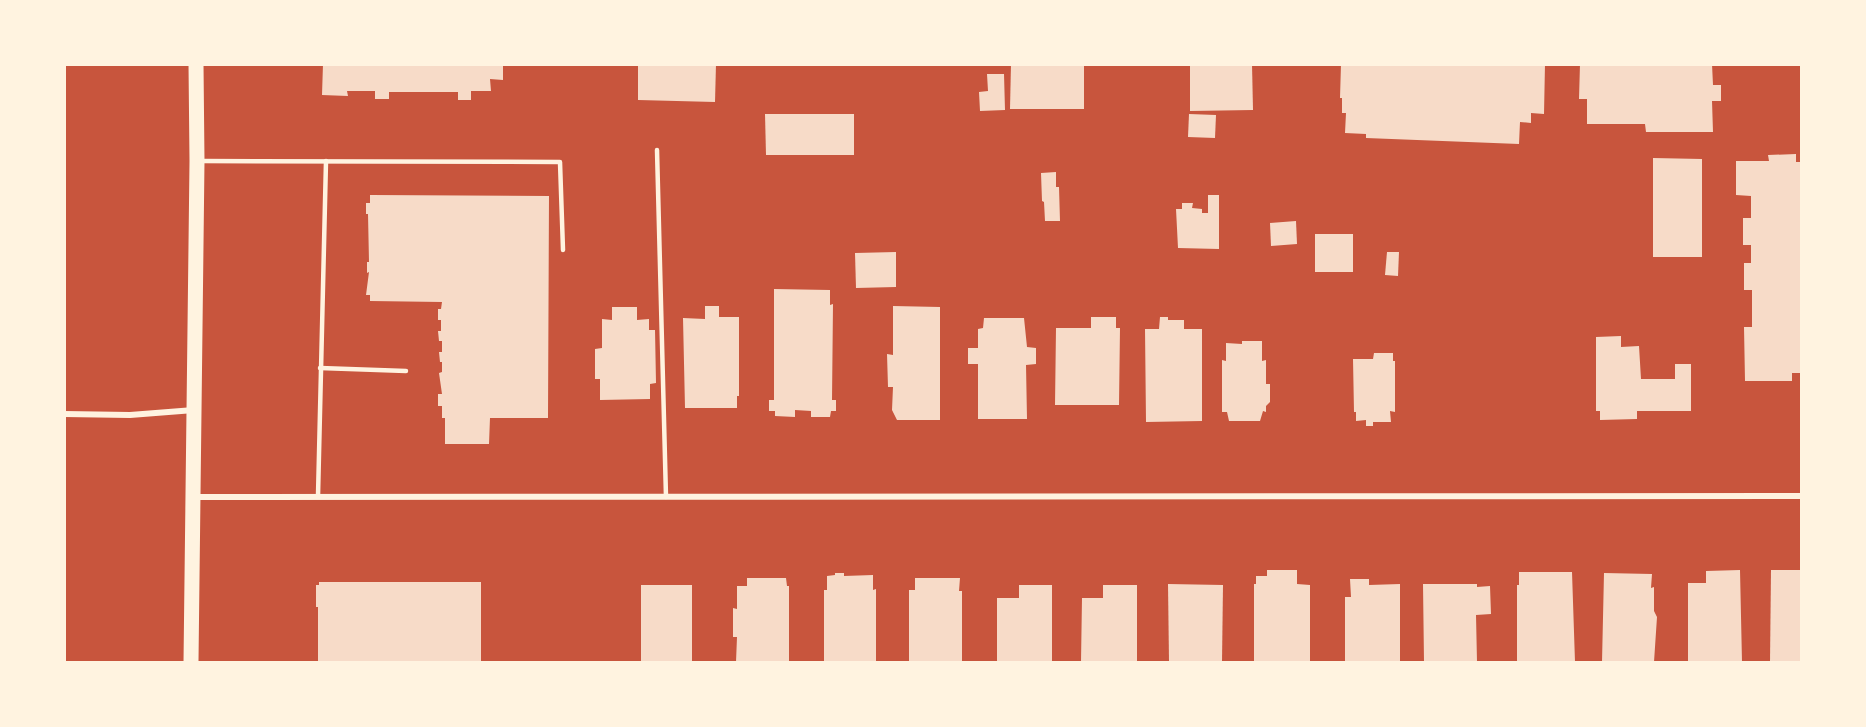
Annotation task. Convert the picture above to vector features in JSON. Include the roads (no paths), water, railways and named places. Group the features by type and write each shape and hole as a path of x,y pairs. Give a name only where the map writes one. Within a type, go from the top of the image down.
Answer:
{"main road":[{"path":"191,663 195,410 196,64"}],"street":[{"path":"64,414 130,416 195,410"},
{"path":"193,496 1802,496"}],"lane":[{"path":"657,150 666,497"},
{"path":"318,496 326,160"},
{"path":"197,161 560,162 563,250"},
{"path":"320,368 406,371"}]}
